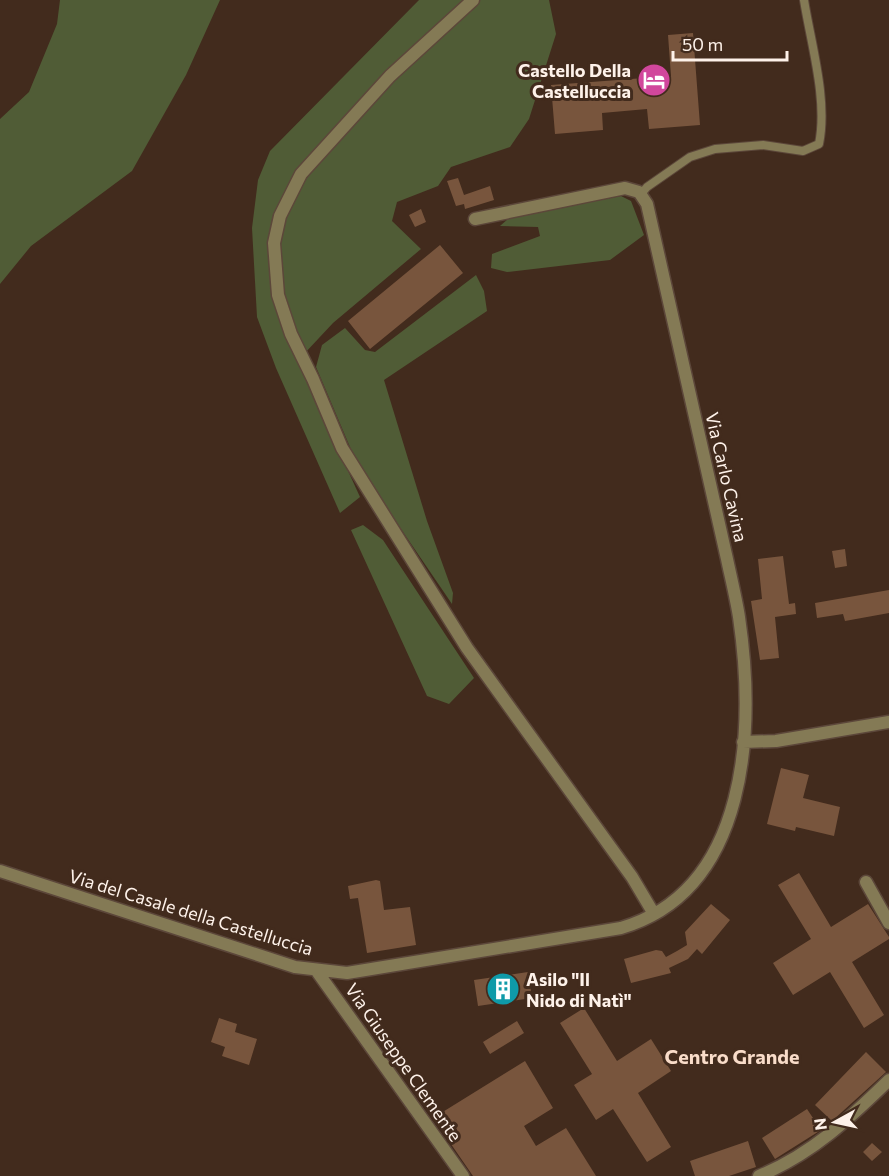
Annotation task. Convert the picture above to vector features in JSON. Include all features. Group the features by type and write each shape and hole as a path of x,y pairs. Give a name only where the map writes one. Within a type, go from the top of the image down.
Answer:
{"street":[{"path":"473,0 390,76 301,174 280,216 274,243 278,295 291,334 342,448 467,648 632,877 654,914"},
{"path":"474,219 620,189 630,188 641,194"},
{"name":"Via Carlo Cavina","path":"641,194 650,216 739,617 744,686 740,776 731,812 719,845 700,876 678,898 654,914"},
{"path":"743,742 776,741 889,722"},
{"name":"Via del Casale della Castelluccia","path":"0,871 295,967 347,973 621,928 640,923 654,914"},
{"path":"866,882 889,923"},
{"name":"Via Giuseppe Clemente","path":"316,970 463,1176"},
{"path":"759,1176 783,1166 813,1148 851,1117 889,1080"}],"lane":[{"path":"641,194 647,187 690,157 715,149 763,145 802,151 819,144 823,126 818,80 804,0"}],"green space":[{"path":"60,0 220,0 186,75 132,171 31,246 0,284 0,119 29,92 57,24"},
{"path":"419,0 549,0 556,34 529,119 510,147 451,167 438,186 397,202 392,221 421,249 333,323 304,354 307,381 360,497 340,513 276,368 257,317 252,228 258,180 270,151"},
{"path":"621,196 631,201 644,235 610,260 507,272 491,268 492,254 540,236 538,227 500,226 509,218"},
{"path":"476,275 484,291 487,311 384,380 427,521 453,593 452,604 358,466 316,367 322,345 345,328 365,350 375,352"},
{"path":"363,525 383,540 474,678 449,704 427,696 351,530"}],"building":[{"name":"Castello Della Castelluccia","path":"693,33 700,125 649,129 647,109 602,113 603,130 555,134 551,85 671,76 668,35"},
{"path":"458,178 464,195 490,186 494,200 465,209 464,204 456,206 447,181"},
{"path":"421,209 426,222 415,227 409,215"},
{"path":"440,245 463,273 370,349 348,321"},
{"path":"845,549 847,566 835,568 832,551"},
{"path":"783,556 789,604 795,603 796,614 775,617 779,658 760,660 751,601 762,599 758,559"},
{"path":"889,590 889,613 845,621 843,614 817,618 815,603"},
{"path":"781,768 809,775 803,798 840,807 834,836 796,827 795,831 767,824"},
{"path":"799,873 831,927 868,904 889,937 852,962 884,1015 864,1028 830,972 793,995 773,963 811,939 778,885"},
{"path":"380,881 384,910 410,907 416,945 367,953 358,898 350,899 348,886"},
{"path":"711,904 730,920 702,954 697,949 688,959 669,968 671,973 631,983 624,959 656,950 662,951 666,957 687,945 685,932"},
{"name":"Asilo \"Il Nido di Natì\"","path":"528,972 532,998 478,1006 474,980"},
{"path":"584,1008 617,1061 651,1039 671,1071 638,1093 671,1147 647,1162 613,1109 596,1120 574,1085 592,1074 560,1023"},
{"path":"219,1018 237,1024 235,1032 257,1039 249,1065 222,1056 225,1047 211,1042"},
{"path":"517,1021 524,1033 490,1054 483,1042"},
{"path":"866,1052 886,1072 832,1121 815,1105"},
{"path":"525,1061 553,1108 524,1126 536,1146 566,1128 596,1176 473,1176 433,1118"},
{"path":"807,1109 821,1130 775,1159 762,1138"},
{"path":"748,1141 756,1167 729,1176 695,1176 690,1161"},
{"path":"872,1143 882,1152 872,1161 863,1152"}],"place":[{"name":"Castello Della Castelluccia","path":"654,80"},
{"name":"Asilo \"Il Nido di Natì\"","path":"503,989"}],"district":[{"name":"Centro Grande","path":"732,1056"}]}
